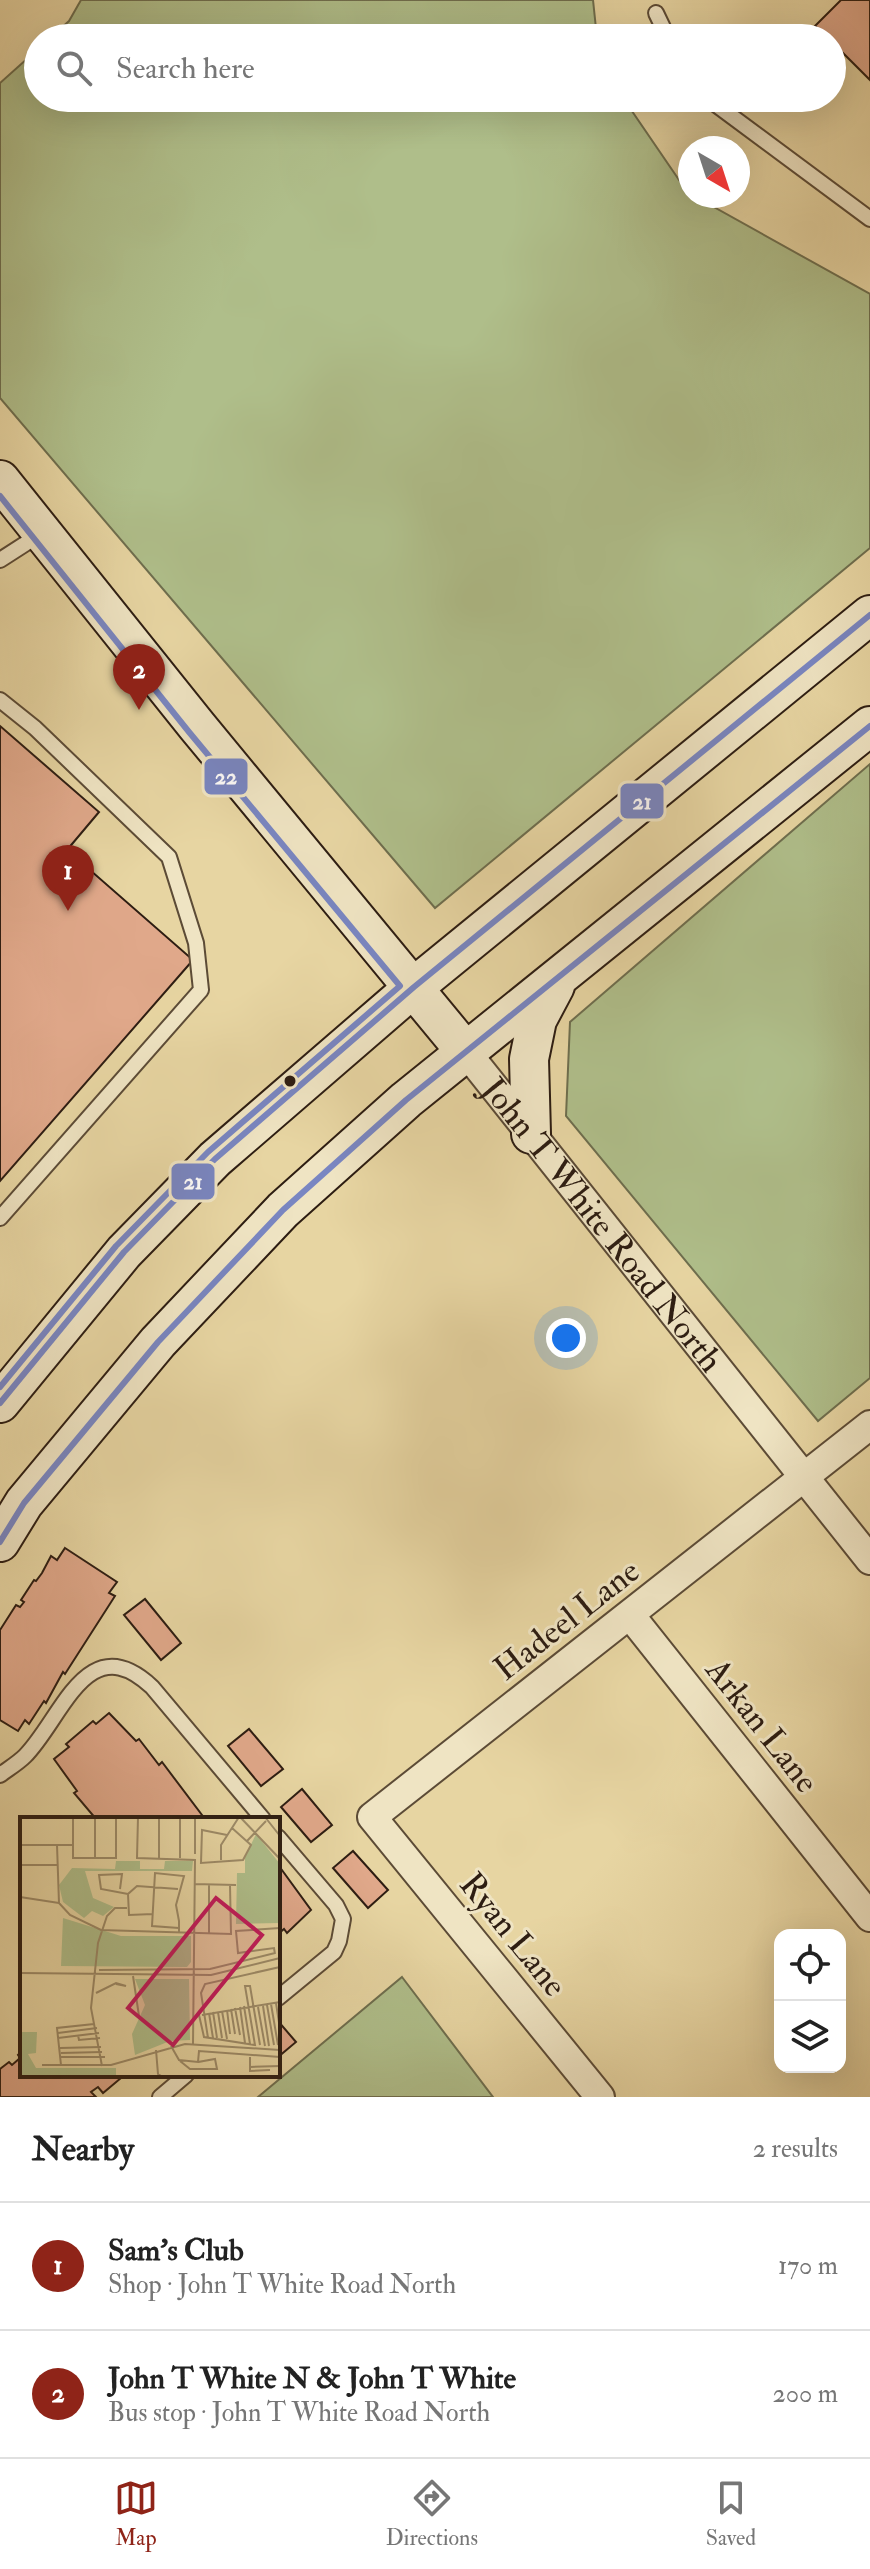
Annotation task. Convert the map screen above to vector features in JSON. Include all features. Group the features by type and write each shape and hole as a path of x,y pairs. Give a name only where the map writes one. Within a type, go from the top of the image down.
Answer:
{"main road":[{"name":"John T White Road North","path":"0,480 207,738 466,1052"},
{"path":"0,1403 124,1252 215,1159 414,987 870,615"},
{"path":"0,1542 24,1503 71,1446 217,1277 283,1210 343,1154 466,1052 870,726"},
{"path":"531,1134 529,1059 537,1020 561,975"}],"street":[{"name":"John T White Road North","path":"466,1052 870,1560"},
{"name":"Hadeel Lane","path":"372,1817 870,1425"},
{"name":"Arkan Lane","path":"630,1615 870,1917"},
{"name":"Ryan Lane","path":"372,1817 600,2097"}],"lane":[{"path":"656,13 661,24"},
{"path":"726,112 870,219"},
{"path":"0,560 42,533"},
{"path":"0,700 35,728 169,857 196,943 201,990 0,1218"},
{"path":"0,1775 26,1756 60,1705 84,1679 104,1667 122,1666 138,1674 152,1687 261,1817"},
{"path":"280,1839 336,1905 343,1919 334,1952 280,1996"},
{"path":"160,2097 184,2077"}],"green space":[{"path":"81,0 593,0 596,24 66,24"},
{"path":"24,62 24,112 633,112 678,178 678,208 716,208 870,294 870,548 435,908 0,398 0,83"},
{"path":"870,764 870,1378 818,1421 566,1116 570,1022"},
{"path":"402,1977 493,2097 258,2097"}],"building":[{"path":"841,0 870,0 870,80 846,56 846,24 817,24"},
{"path":"0,726 99,812 67,850 193,960 0,1181"},
{"path":"65,1548 117,1582 109,1593 115,1596 65,1674 63,1672 46,1703 44,1701 29,1724 25,1720 18,1731 0,1720 0,1630 16,1605 20,1607 24,1602 21,1600 51,1556 57,1560"},
{"path":"145,1599 181,1643 161,1660 124,1615"},
{"path":"109,1713 136,1741 139,1739 159,1765 162,1762 203,1817 94,1817 74,1793 77,1791 54,1759 93,1721 96,1724"},
{"path":"249,1729 283,1769 261,1786 228,1746"},
{"path":"302,1789 332,1825 311,1842 281,1807"},
{"path":"353,1851 388,1890 368,1908 333,1868"},
{"path":"280,1867 311,1910 287,1933 284,1929 280,1932"},
{"path":"280,2023 296,2042 280,2055"},
{"path":"20,2058 20,2077 121,2078 103,2093 98,2087 91,2092 96,2097 0,2097 0,2069 9,2062 12,2065"}],"transit line":[{"name":"22","path":"0,496 189,732 400,986 208,1152 116,1246 0,1387"},
{"name":"21","path":"0,1403 124,1252 215,1159 414,987 870,615"},
{"name":"21","path":"0,1542 24,1503 158,1342 283,1210 406,1100 870,726"}],"place":[{"name":"John T White N & John T White","path":"139,710"},
{"name":"Sam's Club","path":"68,911"}]}
